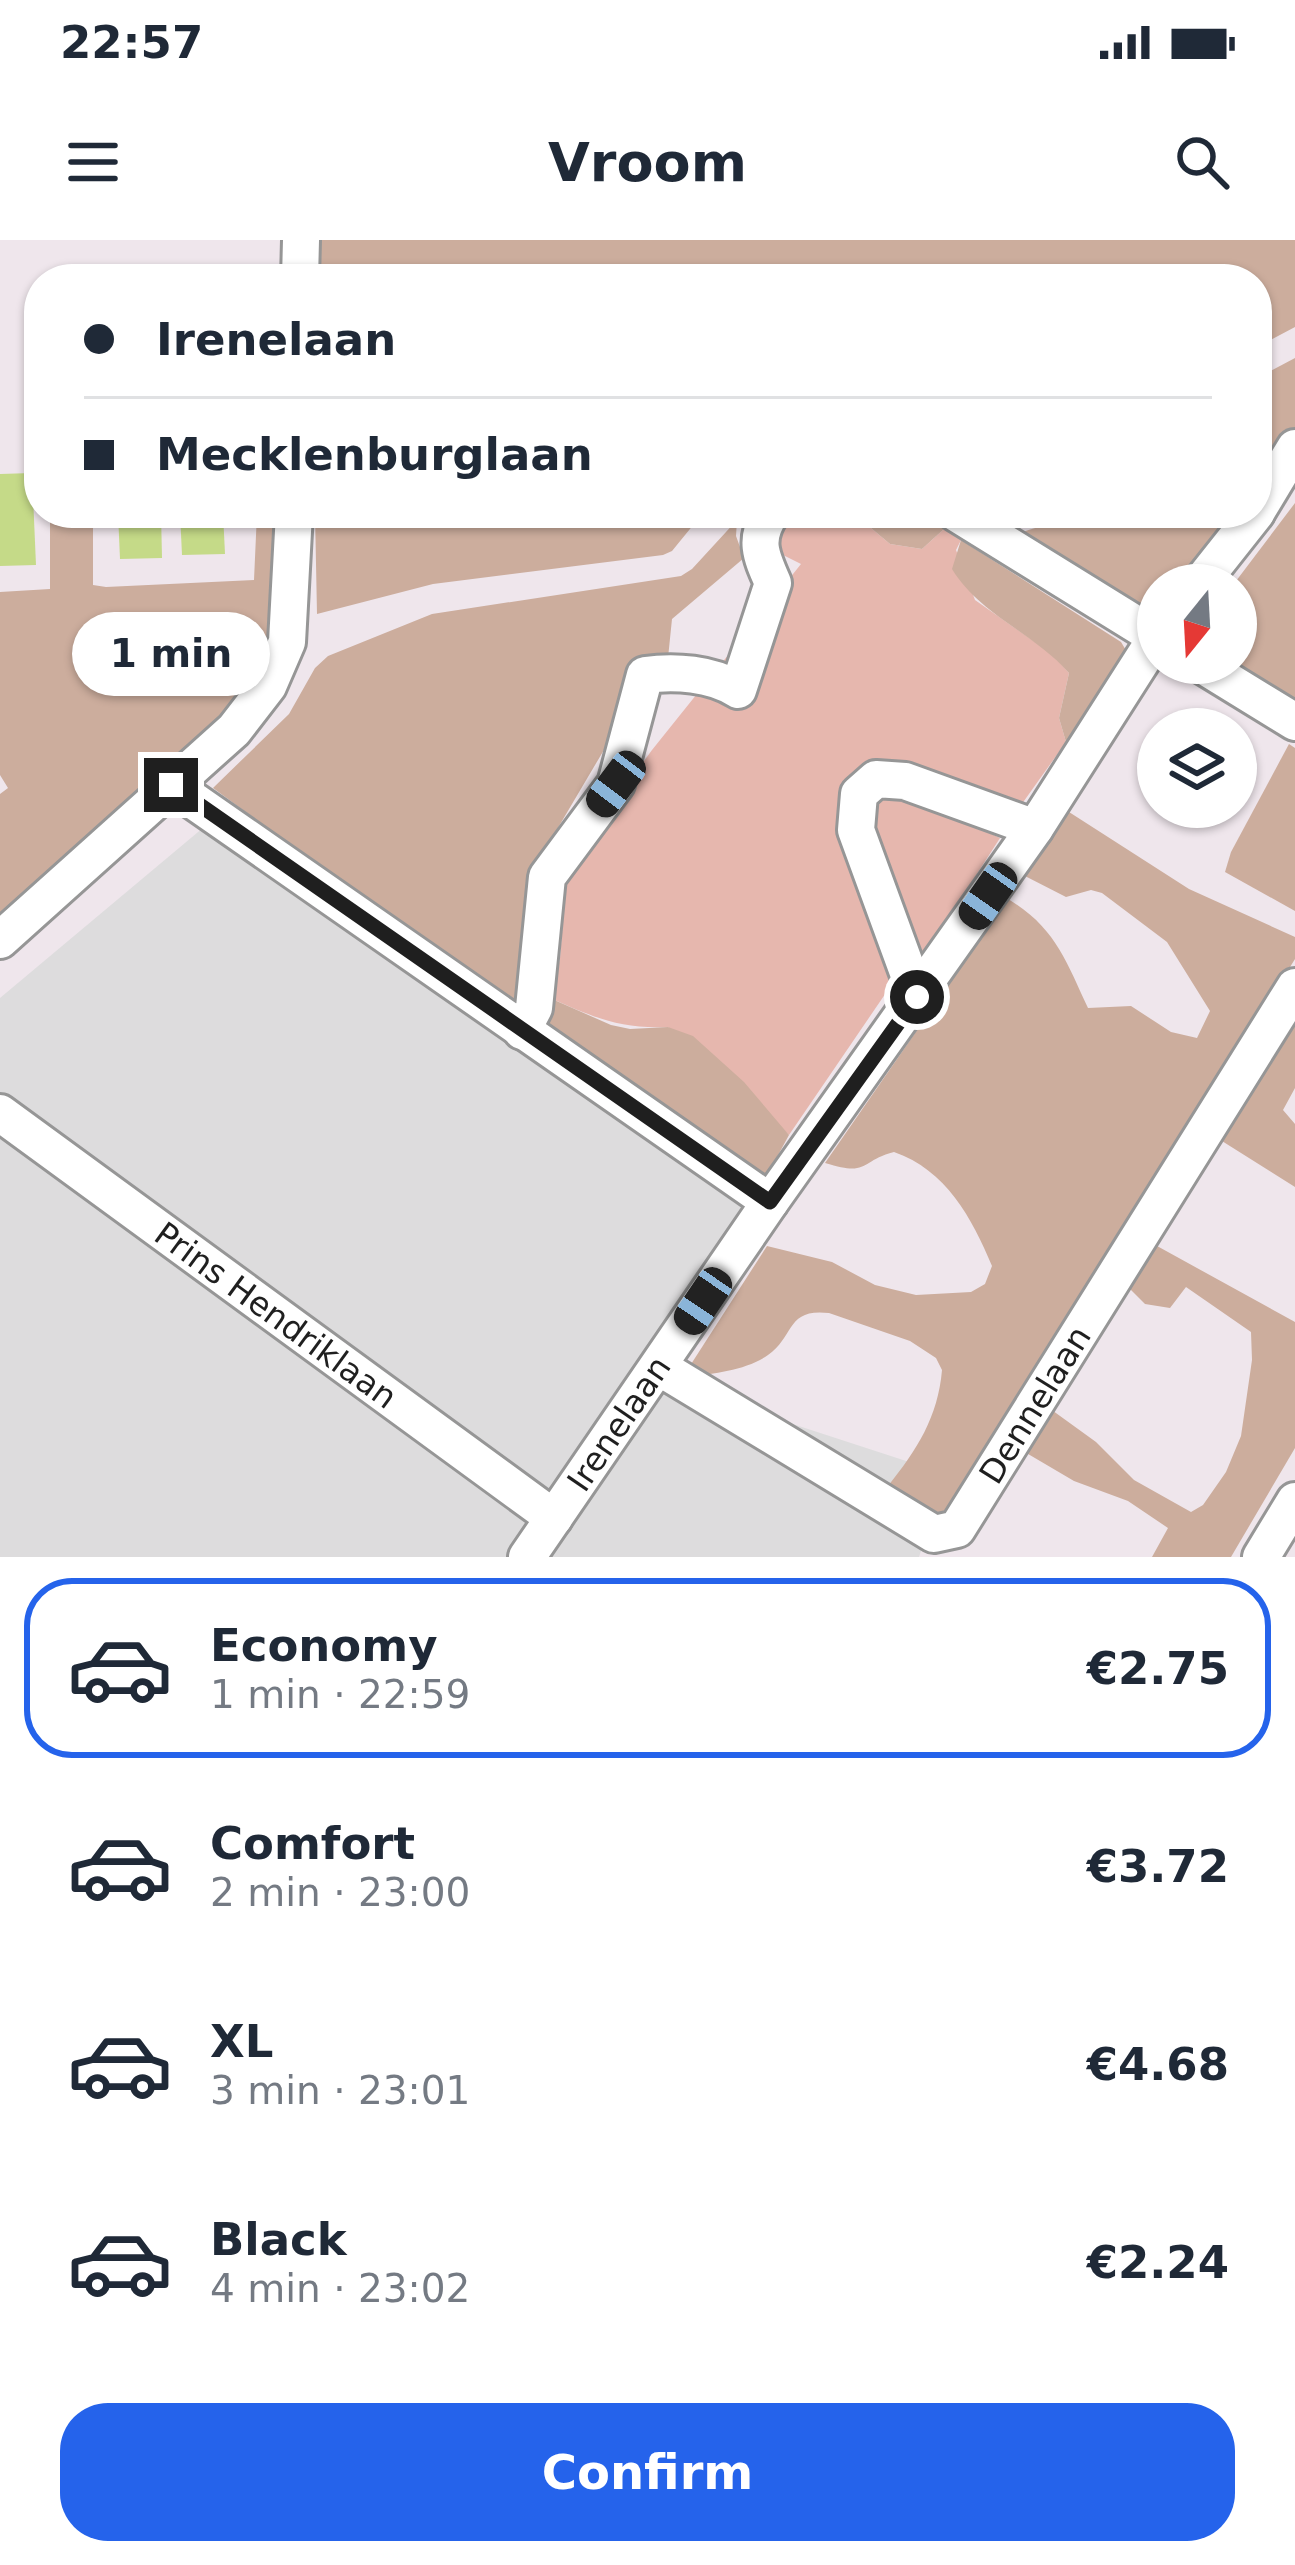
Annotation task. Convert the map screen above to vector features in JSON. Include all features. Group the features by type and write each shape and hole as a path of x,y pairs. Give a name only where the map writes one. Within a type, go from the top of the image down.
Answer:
{"street":[{"path":"1272,486 1295,448"},
{"path":"0,940 234,730 268,686 287,642 293,528"},
{"path":"522,1031 534,1008 547,877 616,784 645,675 673,672 729,684 738,691 773,583 758,550 762,528"},
{"path":"981,528 1137,624"},
{"path":"1215,564 1243,528"},
{"name":"Irenelaan","path":"527,1557 1035,828 1137,667"},
{"path":"1233,684 1295,722"},
{"path":"917,997 856,830 860,794 876,779 905,781 1035,828"},
{"path":"171,785 770,1202"},
{"name":"Dennelaan","path":"659,1367 934,1534 957,1529 1295,987"},
{"name":"Prins Hendriklaan","path":"0,1113 554,1518"},
{"path":"1261,1557 1295,1501"}],"shaded area":[{"path":"318,240 1295,240 1295,327 1272,339 1272,264 318,264"},
{"path":"1295,358 1295,434 1272,471 1272,370"},
{"path":"1295,503 1295,710 1253,684 1257,684 1257,564 1249,564"},
{"path":"50,528 93,528 93,585 106,587 254,580 256,528 283,528 281,631 262,685 0,928 0,794 8,788 0,775 0,592 50,589"},
{"path":"315,528 691,528 663,555 433,584 317,614"},
{"path":"730,528 736,528 744,558 672,619 668,658 611,738 536,865 519,1013 213,788 289,714 315,668 328,656 432,614 681,576"},
{"path":"781,528 871,528 890,544 922,549 944,529 961,540 956,550 975,600 1052,654 1069,673 1059,718 1066,742 1019,808 874,768 855,772 844,805 892,984 789,1135 668,1027 608,1021 552,999 566,883 576,854 652,750 801,564 775,551"},
{"path":"871,528 944,529 922,549 890,544"},
{"path":"1034,528 1231,528 1203,564 1137,564 1137,609 1021,537"},
{"path":"961,540 1121,642 1127,652 1066,742 1059,718 1069,673 964,585 952,569"},
{"path":"1289,744 1295,748 1295,911 1225,872 1244,828 1257,828 1257,804"},
{"path":"871,792 908,795 1000,838 924,956 874,824"},
{"path":"1069,812 1189,889 1295,937 1295,959 943,1525 888,1486 924,1432 940,1387 942,1370 936,1358 910,1341 829,1313 815,1313 798,1319 777,1348 760,1360 710,1374 690,1377 686,1372 767,1246 832,1262 875,1285 916,1295 971,1292 985,1284 992,1266 976,1230 943,1183 928,1171 894,1152 857,1168 825,1163 1008,899 1048,933 1088,1008 1131,1006 1171,1032 1197,1038 1210,1011 1167,942 1102,893 1091,890 1066,897 1023,875"},
{"path":"210,822 753,1182 661,1381 946,1474 919,1557 0,1557 0,998"},
{"path":"552,999 611,1025 668,1027 693,1036 744,1082 789,1135 759,1190 548,1031"},
{"path":"1295,1012 1295,1088 1283,1110 1295,1124 1295,1187 1214,1136"},
{"path":"1148,1241 1295,1322 1295,1448 1231,1557 1152,1557 1168,1528 1128,1501 1074,1481 1023,1451 1049,1408 1096,1442 1134,1480 1191,1512 1203,1505 1226,1472 1241,1436 1252,1360 1251,1332 1186,1287 1170,1308 1145,1304 1123,1282"}],"green space":[{"path":"24,473 24,528 34,528 36,565 0,566 0,474"},
{"path":"119,528 161,528 162,558 120,559"},
{"path":"181,528 224,528 225,554 182,555"}],"route":[{"path":"171,785 770,1202 917,997"}]}
